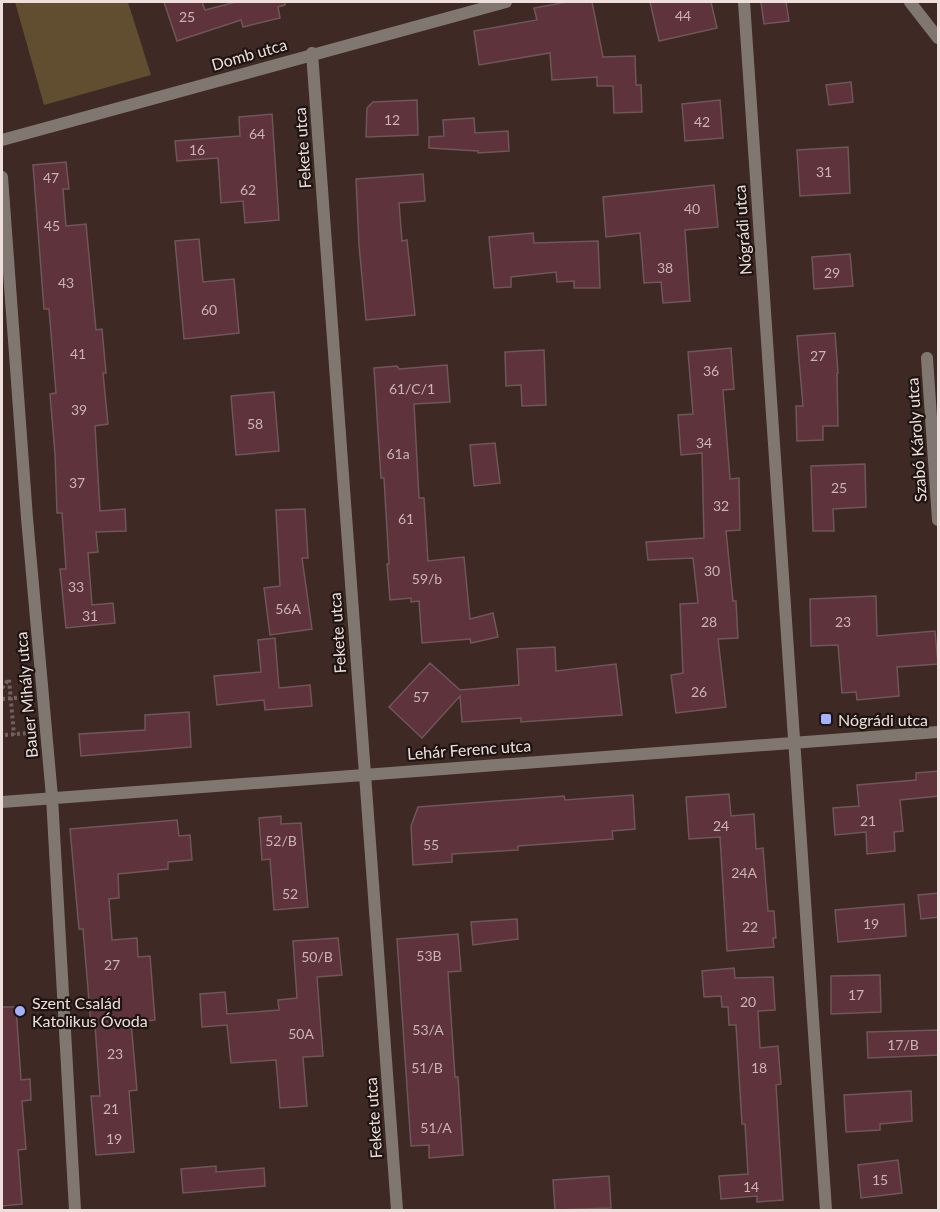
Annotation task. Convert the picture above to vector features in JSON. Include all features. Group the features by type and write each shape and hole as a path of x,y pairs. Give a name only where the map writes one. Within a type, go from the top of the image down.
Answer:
{"street":[{"name":"Domb utca","path":"2,140 312,53 506,2"},
{"name":"Nógrádi utca","path":"744,2 826,1210"},
{"path":"910,2 939,38"},
{"name":"Fekete utca","path":"312,53 397,1210"},
{"name":"Bauer Mihály utca","path":"2,177 27,518 52,797 75,1210"},
{"name":"Szabó Károly utca","path":"927,358 939,520"},
{"name":"Lehár Ferenc utca","path":"2,802 793,741 939,732"}],"path":[{"path":"2,688 9,679 14,735 5,735"}],"shaded area":[{"path":"15,2 128,2 151,75 44,105"}],"building":[{"path":"164,2 202,2 205,10 236,2 285,2 285,5 278,7 280,18 243,27 241,20 177,41"},
{"path":"567,2 592,2 603,57 635,56 636,85 641,85 642,112 614,113 613,86 597,86 597,77 552,80 550,53 479,65 474,31 537,20 534,8"},
{"path":"650,2 711,2 717,28 659,41"},
{"path":"761,2 786,2 789,21 764,24"},
{"path":"851,82 853,102 829,105 826,85"},
{"path":"417,100 418,135 366,137 367,108 373,102"},
{"path":"720,100 723,138 685,141 682,104"},
{"path":"272,114 279,220 245,223 243,201 221,203 218,158 177,161 175,141 240,136 239,117"},
{"path":"474,118 475,133 508,131 509,151 478,153 478,151 429,148 429,137 444,136 443,120"},
{"path":"848,147 850,193 800,196 797,150"},
{"path":"66,162 69,189 63,189 66,226 86,224 96,330 102,329 108,424 95,426 100,511 125,509 126,531 96,532 98,552 88,553 92,605 113,603 115,623 66,628 60,569 66,569 62,513 57,513 50,394 56,393 49,309 44,309 33,165"},
{"path":"423,174 425,201 399,203 402,241 407,240 415,315 366,320 356,179"},
{"path":"714,185 718,227 685,230 690,301 663,303 661,282 644,283 640,233 606,237 603,197"},
{"path":"533,233 534,243 598,241 600,288 574,288 574,281 557,282 556,272 511,277 511,287 494,288 489,237"},
{"path":"199,239 203,282 234,279 239,333 184,339 175,241"},
{"path":"850,254 853,286 814,289 812,257"},
{"path":"835,333 838,426 823,426 823,440 797,441 796,406 803,406 797,336"},
{"path":"731,348 734,389 723,390 730,479 739,478 740,530 726,531 733,601 736,601 738,638 718,639 726,707 676,713 671,675 683,673 680,604 698,603 693,558 648,560 646,542 704,538 702,453 681,455 678,415 693,414 688,352"},
{"path":"544,350 546,405 522,406 521,385 506,386 505,352"},
{"path":"447,365 450,402 414,404 419,498 424,498 428,561 464,557 470,619 493,613 498,637 471,643 470,639 422,643 419,601 411,602 411,598 390,600 384,478 381,478 374,368 397,366 399,369"},
{"path":"274,392 279,451 236,455 231,396"},
{"path":"495,443 500,483 474,486 470,445"},
{"path":"865,464 866,507 833,509 834,531 813,531 811,466"},
{"path":"305,509 308,558 302,558 312,629 270,635 264,588 280,586 276,510"},
{"path":"876,596 877,636 935,631 938,664 897,667 899,696 857,700 856,692 842,693 838,645 811,646 810,599"},
{"path":"275,638 279,688 310,685 312,706 265,710 264,700 217,705 214,676 261,672 258,640"},
{"path":"555,647 556,671 616,664 622,715 521,722 521,718 462,722 460,696 422,738 389,707 430,663 460,690 519,685 517,649"},
{"path":"189,712 191,747 81,756 79,734 145,730 145,715"},
{"path":"939,771 939,796 900,800 903,831 894,832 895,851 867,854 866,832 835,835 833,808 859,806 857,785 916,780 916,773"},
{"path":"729,794 731,816 754,814 756,849 763,848 768,911 774,911 776,938 773,938 774,947 727,951 720,837 689,839 686,797"},
{"path":"633,795 635,829 612,831 613,839 518,846 518,850 452,854 452,862 413,865 411,826 418,807 564,796 565,800"},
{"path":"281,816 281,824 301,823 308,907 274,910 270,859 262,860 259,818"},
{"path":"177,820 179,836 190,835 192,860 168,862 168,869 118,874 119,898 109,899 112,940 137,938 138,957 150,956 155,1020 131,1022 137,1090 129,1091 134,1152 96,1155 91,1096 100,1096 95,1025 91,1025 83,929 79,929 70,829"},
{"path":"939,893 939,917 921,919 918,895"},
{"path":"904,904 906,936 838,942 835,910"},
{"path":"517,919 518,939 473,945 471,922"},
{"path":"458,934 461,971 448,972 463,1155 429,1158 429,1145 411,1146 397,939"},
{"path":"338,938 342,975 317,977 323,1056 303,1057 307,1106 280,1108 276,1060 231,1063 227,1025 202,1027 200,994 225,992 227,1014 279,1010 278,1000 297,998 293,941"},
{"path":"734,968 735,978 773,977 775,1010 758,1011 760,1048 778,1046 781,1084 776,1085 783,1200 757,1202 757,1196 721,1199 719,1176 748,1174 745,1124 742,1124 736,1025 729,1025 728,1007 722,1007 721,996 704,997 702,971"},
{"path":"880,975 881,1012 831,1014 831,976"},
{"path":"2,1007 16,1007 21,1080 30,1079 31,1100 22,1101 26,1149 18,1150 22,1204 2,1206"},
{"path":"939,1030 939,1055 868,1058 867,1032"},
{"path":"911,1091 912,1121 880,1124 880,1130 846,1132 844,1095"},
{"path":"898,1160 902,1193 861,1198 858,1165"},
{"path":"216,1166 216,1172 264,1168 265,1186 183,1193 181,1169"},
{"path":"609,1176 611,1208 555,1210 553,1180"}],"place":[{"name":"Nógrádi utca","path":"826,719"},
{"name":"Szent Család Katolikus Óvoda","path":"20,1011"}]}
